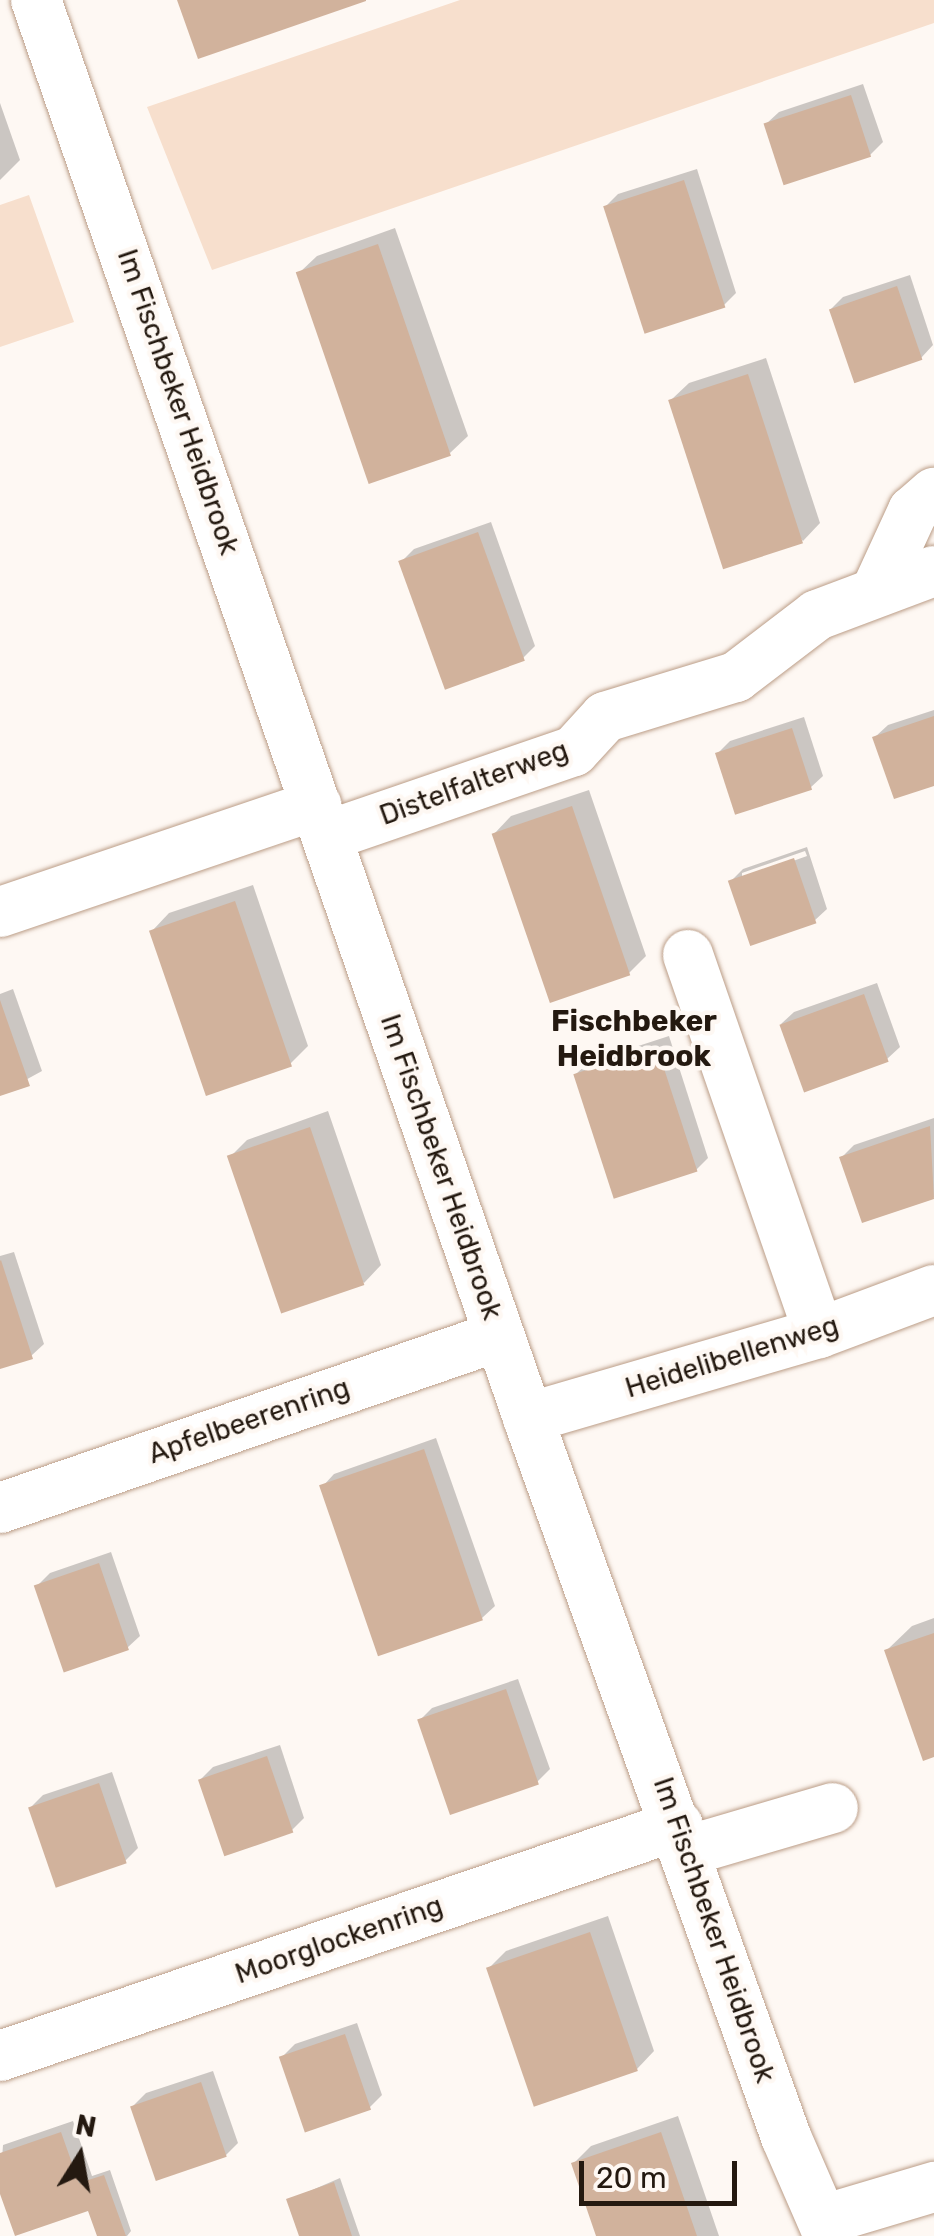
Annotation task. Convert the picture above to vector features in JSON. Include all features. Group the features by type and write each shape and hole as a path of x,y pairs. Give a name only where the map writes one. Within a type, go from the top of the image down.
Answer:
{"street":[{"name":"Im Fischbeker Heidbrook","path":"36,0 499,1336 683,1838 786,2138 826,2228 934,2187"},
{"path":"878,587 912,511 934,493"},
{"name":"Distelfalterweg","path":"321,821 574,752 605,717 736,677 790,630 878,587 934,571"},
{"path":"0,912 321,821"},
{"path":"688,955 819,1333"},
{"name":"Heidelibellenweg","path":"528,1418 819,1333 934,1290"},
{"name":"Apfelbeerenring","path":"0,1508 499,1336"},
{"name":"Moorglockenring","path":"0,2056 683,1838 833,1808"}],"shaded area":[{"path":"460,0 934,0 934,23 212,270 147,107"},
{"path":"29,195 74,322 0,347 0,205"}],"building":[{"path":"177,0 366,0 366,1 198,59"},
{"path":"851,95 871,157 784,185 764,123"},
{"path":"684,180 725,307 645,334 603,206"},
{"path":"378,244 451,456 369,484 296,272"},
{"path":"897,286 922,360 854,383 829,309"},
{"path":"748,374 803,543 723,569 668,400"},
{"path":"478,532 525,661 445,690 398,561"},
{"path":"934,716 934,786 894,799 872,737"},
{"path":"792,728 812,790 735,815 715,753"},
{"path":"572,806 630,975 550,1003 492,834"},
{"path":"794,858 816,923 750,946 728,881"},
{"path":"235,901 292,1066 206,1096 149,931"},
{"path":"864,994 889,1062 804,1092 779,1025"},
{"path":"0,1000 30,1086 0,1096"},
{"path":"657,1047 697,1172 614,1199 573,1074"},
{"path":"930,1126 934,1199 862,1223 839,1157"},
{"path":"310,1127 364,1285 281,1314 227,1156"},
{"path":"0,1261 33,1359 0,1369"},
{"path":"424,1449 483,1620 378,1656 319,1485"},
{"path":"99,1563 129,1650 64,1672 34,1585"},
{"path":"934,1633 934,1757 923,1761 884,1650"},
{"path":"506,1689 539,1784 450,1815 417,1720"},
{"path":"267,1756 293,1833 224,1856 198,1780"},
{"path":"99,1783 127,1863 56,1888 28,1807"},
{"path":"590,1932 638,2071 534,2107 486,1968"},
{"path":"345,2034 371,2110 305,2132 279,2057"},
{"path":"201,2082 227,2157 156,2181 130,2106"},
{"path":"61,2132 79,2183 104,2175 126,2236 97,2236 88,2211 15,2236 0,2194 0,2153"},
{"path":"661,2132 697,2236 596,2236 571,2163"},
{"path":"334,2182 352,2236 299,2236 286,2199"}],"district":[{"name":"Fischbeker Heidbrook","path":"634,1038"}]}
